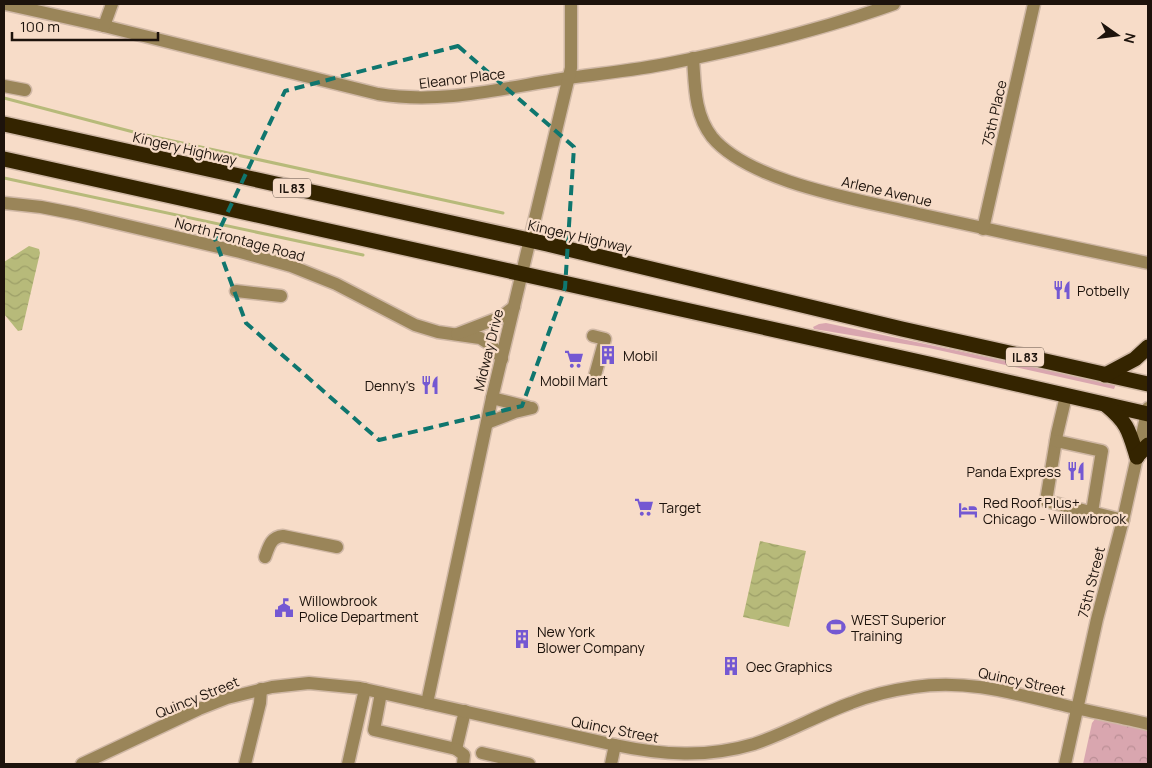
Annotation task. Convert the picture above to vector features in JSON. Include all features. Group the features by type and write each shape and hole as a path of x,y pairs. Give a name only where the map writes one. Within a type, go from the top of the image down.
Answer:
{"highway":[{"path":"4,117 54,135"},
{"name":"Kingery Highway","path":"4,124 664,271 902,329 1148,384"},
{"name":"IL 83","path":"4,159 1066,396 1148,412"},
{"path":"4,165 47,169"},
{"path":"1105,375 1135,360 1148,347"},
{"path":"1104,404 1118,414 1129,430 1137,457"},
{"path":"1137,457 1148,444"}],"street":[{"name":"Eleanor Place","path":"5,4 398,97 439,98 670,63 761,44 841,22 894,4"},
{"path":"104,26 112,4"},
{"name":"Midway Drive","path":"427,703 492,398 569,78 572,53 571,4"},
{"name":"75th Place","path":"983,229 1034,4"},
{"name":"Arlene Avenue","path":"692,58 697,104 702,124 728,153 740,161 768,173 827,192 983,229 1148,263"},
{"path":"4,86 25,90"},
{"name":"North Frontage Road","path":"4,203 41,207 77,214 240,252 291,266 336,284 415,325 438,332 480,338 491,345 502,359"},
{"path":"236,291 281,296"},
{"path":"457,334 501,317 514,307"},
{"path":"593,336 605,339 594,379"},
{"path":"1066,396 1046,501 1123,520"},
{"path":"487,423 515,412 532,408 492,398"},
{"name":"75th Street","path":"1065,764 1097,619 1123,520 1148,412"},
{"path":"1056,441 1102,451 1092,512"},
{"path":"265,557 270,542 276,537 283,536 337,548"},
{"name":"Quincy Street","path":"82,764 199,709 227,698 290,684 344,686 381,692 615,745 690,759 754,744 852,702 874,695 917,687 953,684 993,688 1148,724"},
{"path":"245,764 260,703 261,689"},
{"path":"348,764 365,689"},
{"path":"381,692 374,730 456,749 464,755 463,764"},
{"path":"456,749 465,711"},
{"path":"611,764 615,745"},
{"path":"482,753 528,764"}],"highlighted area":[{"path":"458,46 574,147 565,288 522,406 379,440 246,323 215,239 285,91"}],"green space":[{"path":"826,323 1116,384 1114,389 929,348 814,329 813,327"},
{"path":"1095,719 1148,729 1148,764 1083,764 1092,723"}],"water":[{"path":"29,246 39,249 40,253 22,330 18,331 4,314 4,262"},
{"path":"760,541 806,551 789,627 743,617"}],"waterway":[{"path":"4,98 141,134 503,213"},
{"path":"4,178 363,255"}],"place":[{"name":"Potbelly","path":"1062,290"},
{"name":"Mobil","path":"608,355"},
{"name":"Mobil Mart","path":"574,359"},
{"name":"Denny's","path":"430,385"},
{"name":"Panda Express","path":"1076,471"},
{"name":"Target","path":"644,507"},
{"name":"Red Roof Plus+ Chicago - Willowbrook","path":"968,510"},
{"name":"Willowbrook Police Department","path":"284,608"},
{"name":"WEST Superior Training","path":"836,627"},
{"name":"New York Blower Company","path":"522,639"},
{"name":"Oec Graphics","path":"731,666"}]}
